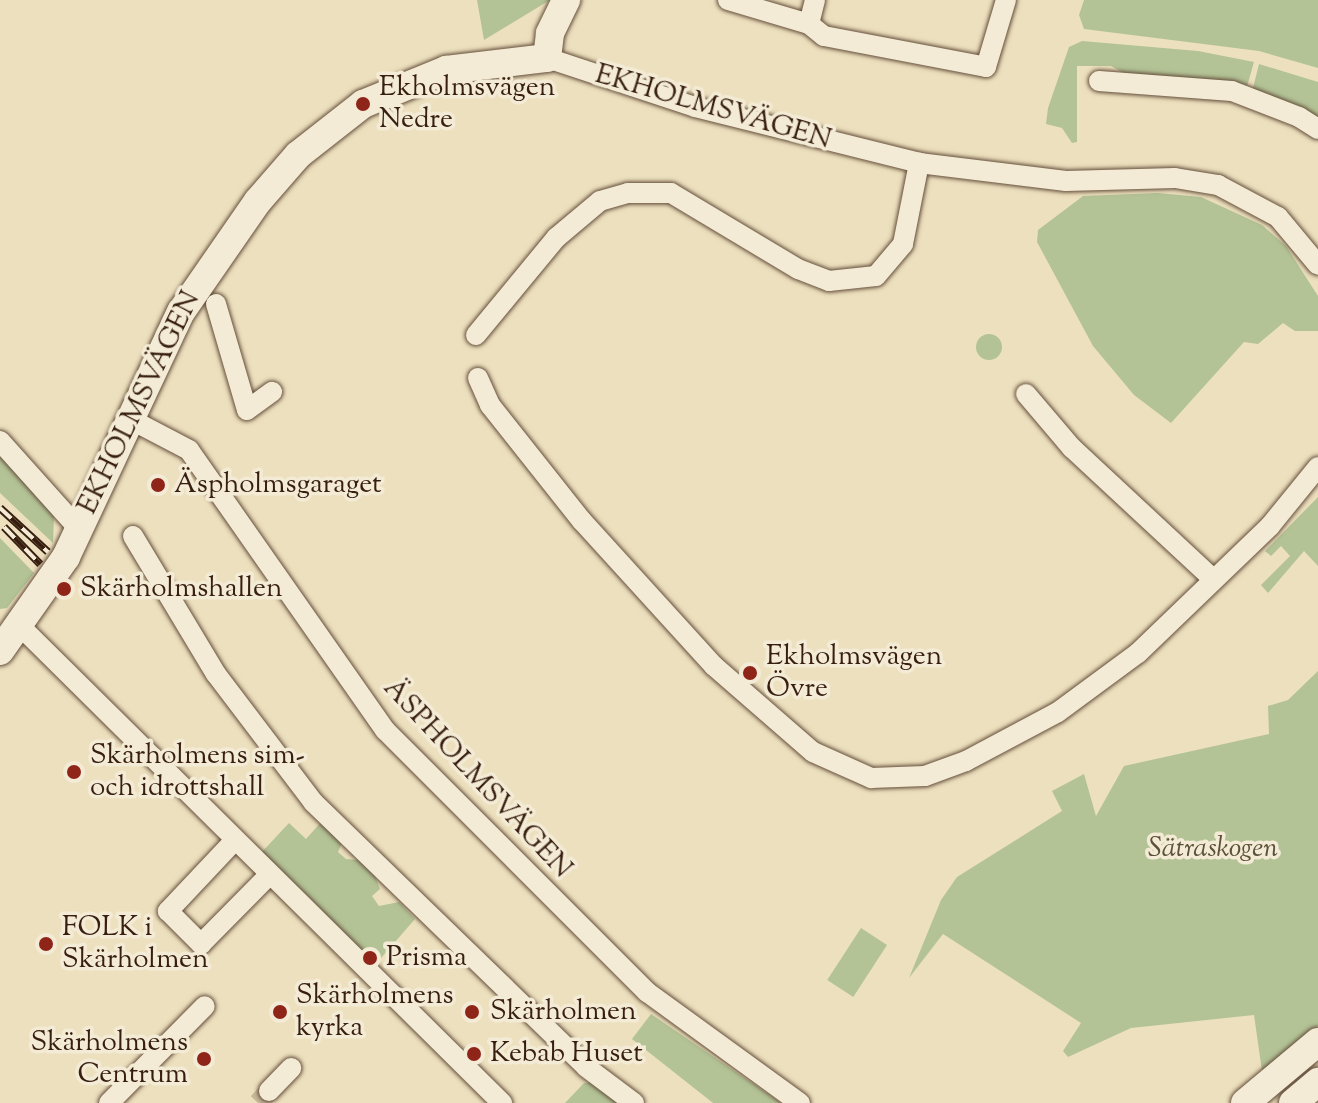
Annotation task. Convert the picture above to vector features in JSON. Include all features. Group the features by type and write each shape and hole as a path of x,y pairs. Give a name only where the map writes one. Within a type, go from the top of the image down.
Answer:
{"street":[{"path":"547,58 550,33 566,0"},
{"path":"728,0 809,24 824,36 986,67 1006,0"},
{"path":"809,24 815,0"},
{"name":"EKHOLMSVÄGEN","path":"0,651 66,557 128,418 201,278 258,201 320,135 363,104 416,78 498,61 547,58 695,107 919,163 1066,181 1175,178 1218,185 1278,217 1318,265"},
{"path":"1099,81 1232,91 1299,117 1318,129"},
{"path":"476,335 556,238 600,201 628,193 671,193 798,269 829,281 876,276 903,244 919,163"},
{"path":"216,304 247,410 272,392"},
{"path":"478,378 490,405 582,521 714,666 813,752 871,778 925,776 966,761 1058,712 1138,653 1270,526 1318,467"},
{"path":"1026,394 1072,448 1213,579"},
{"name":"ÄSPHOLMSVÄGEN","path":"128,418 189,450 385,730 647,992 800,1103"},
{"path":"0,441 79,529"},
{"path":"133,536 216,674 313,802 586,1067 634,1103"},
{"path":"19,625 502,1103"},
{"path":"235,840 168,911 201,944 270,874"},
{"path":"109,1103 205,1006"},
{"path":"1245,1103 1318,1042"},
{"path":"269,1091 291,1068"},
{"path":"1293,1103 1318,1082"}],"green space":[{"path":"477,0 550,0 484,40"},
{"path":"1084,0 1318,0 1318,68 1259,51 1084,29 1079,15"},
{"path":"1082,41 1198,51 1254,62 1246,90 1206,79 1131,77 1111,66 1077,66 1077,142 1072,143 1062,128 1046,124 1048,108 1069,47"},
{"path":"1259,64 1318,82 1318,120 1252,92"},
{"path":"1158,193 1201,197 1262,225 1286,246 1318,296 1318,331 1295,331 1283,323 1258,344 1244,342 1171,423 1134,395 1093,346 1037,242 1038,230 1083,196"},
{"path":"989,334 998,338 1002,347 998,356 989,360 980,356 976,347 980,338"},
{"path":"0,455 54,516 53,543 0,493"},
{"path":"1318,497 1318,566 1304,551 1268,593 1261,585 1290,556 1281,546 1271,556 1265,551"},
{"path":"0,538 34,573 7,608 0,609"},
{"name":"Sätraskogen","path":"1318,671 1318,1026 1263,1078 1254,1015 1131,1028 1068,1057 1063,1051 1081,1023 943,934 909,978 941,900 957,877 1062,811 1052,791 1084,774 1096,816 1124,766 1269,734 1268,706 1288,700"},
{"path":"323,820 342,843 338,852 346,859 358,860 375,876 380,889 372,896 379,906 399,902 415,919 375,965 261,853 289,823 306,839"},
{"path":"861,928 887,945 853,997 827,980"},
{"path":"651,1014 781,1103 713,1103 632,1039"},
{"path":"596,1082 624,1103 565,1103 584,1083"}],"tunnel":[{"path":"258,1103 269,1091"}],"railway":[{"path":"0,508 48,552"},
{"path":"4,527 40,564"}],"place":[{"name":"Ekholmsvägen Nedre","path":"363,104"},
{"name":"Äspholmsgaraget","path":"158,485"},
{"name":"Skärholmshallen","path":"64,589"},
{"name":"Ekholmsvägen Övre","path":"750,673"},
{"name":"Skärholmens sim- och idrottshall","path":"74,772"},
{"name":"FOLK i Skärholmen","path":"46,944"},
{"name":"Prisma","path":"370,958"},
{"name":"Skärholmens kyrka","path":"280,1012"},
{"name":"Skärholmen","path":"472,1012"},
{"name":"Kebab Huset","path":"474,1054"},
{"name":"Skärholmens Centrum","path":"204,1059"}]}
